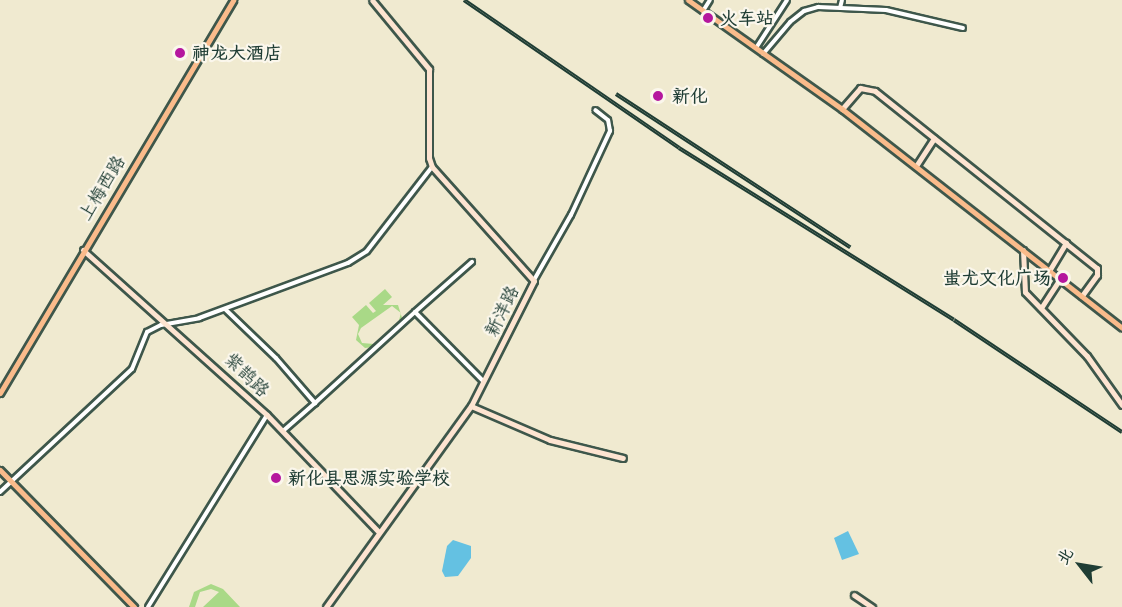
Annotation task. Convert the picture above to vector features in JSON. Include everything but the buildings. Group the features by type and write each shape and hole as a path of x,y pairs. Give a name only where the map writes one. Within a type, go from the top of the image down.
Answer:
{"main road":[{"name":"上梅西路","path":"0,393 232,0"},
{"path":"688,0 842,109 1122,328"},
{"path":"0,470 134,607"}],"street":[{"path":"0,492 14,482 132,369 147,332 168,323 225,309 278,286 339,268 367,251 432,167 429,158 429,69 372,0"},
{"path":"703,11 710,0"},
{"path":"756,48 787,0"},
{"path":"840,8 842,0"},
{"path":"764,54 804,11 840,8 886,10 963,28"},
{"path":"842,109 860,88 875,91 1097,268 1097,275 1082,296"},
{"path":"534,281 571,215 610,131 608,120 594,110"},
{"path":"916,166 934,138"},
{"name":"新洋路","path":"326,607 471,406 534,281 432,167"},
{"path":"1049,271 1066,243"},
{"name":"紫鹊路","path":"83,250 168,323 267,415 380,532"},
{"path":"1023,250 1025,292 1087,356 1122,405"},
{"path":"283,432 472,262"},
{"path":"1041,308 1060,279"},
{"path":"225,309 276,358 315,403"},
{"path":"416,312 485,382"},
{"path":"471,406 550,440 623,458"},
{"path":"148,607 267,415"},
{"path":"854,595 872,607"}],"green space":[{"path":"385,289 392,297 383,305 398,305 400,312 392,306 361,328 358,334 362,343 374,344 398,324 401,314 403,321 373,347 365,348 356,340 359,325 352,317 366,305 373,313 376,311 369,303"},
{"path":"211,584 223,589 240,607 203,607 219,592 211,589 200,592 195,607 189,607 194,592"}],"water":[{"path":"848,531 859,554 842,560 834,538"},
{"path":"453,540 471,546 471,558 458,576 445,577 442,571 447,546"}],"railway":[{"path":"464,0 679,148 954,320 1122,432"},
{"path":"616,94 850,247"}],"place":[{"name":"火车站","path":"708,18"},
{"name":"神龙大酒店","path":"180,53"},
{"name":"新化","path":"658,96"},
{"name":"蚩尤文化广场","path":"1063,278"},
{"name":"新化县思源实验学校","path":"276,478"}]}
